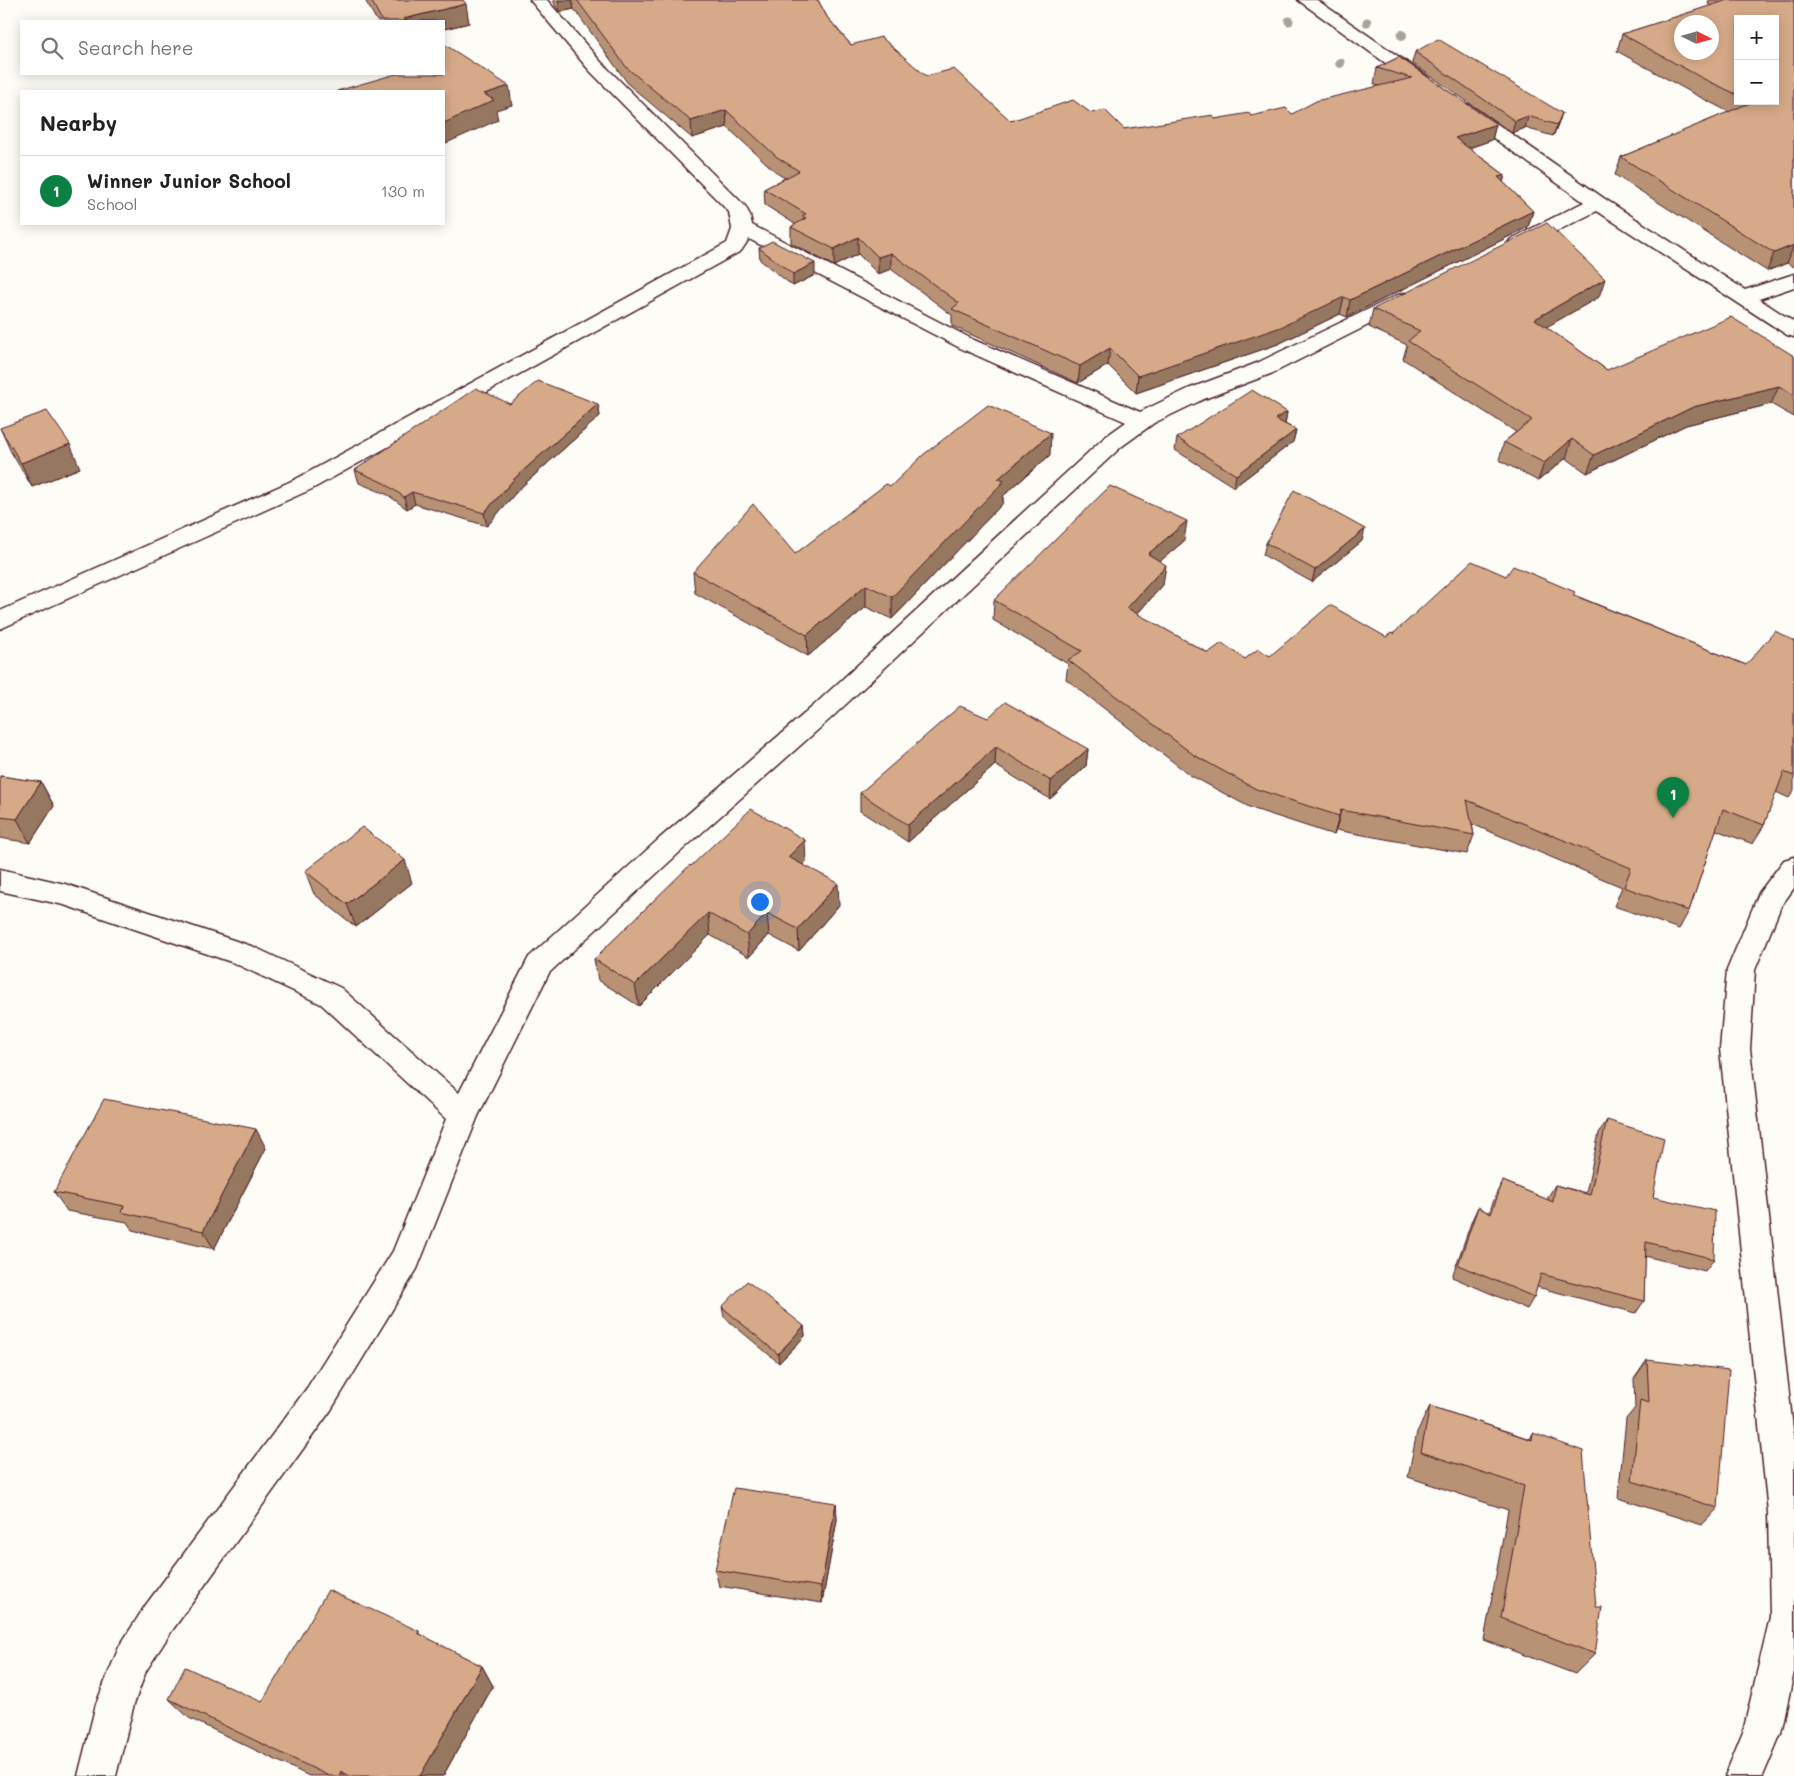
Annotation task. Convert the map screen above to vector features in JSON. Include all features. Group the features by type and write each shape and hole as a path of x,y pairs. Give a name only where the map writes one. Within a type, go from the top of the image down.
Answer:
{"street":[{"path":"0,621 304,484 734,247 742,236 742,218 738,210 595,66 538,0"},
{"path":"1306,0 1436,90"},
{"path":"1452,101 1598,203 1794,331"},
{"path":"1500,252 1598,203"},
{"path":"742,228 967,344 1142,421"},
{"path":"1742,298 1794,280"},
{"path":"97,1776 115,1704 132,1660 163,1611 319,1399 406,1259 463,1115 539,966 670,845 820,714 1113,442 1142,421 1196,394 1266,368 1430,286"},
{"path":"1744,1776 1762,1733 1788,1617 1784,1512 1735,1049 1741,970 1769,901 1794,867"},
{"path":"0,880 65,895 244,955 332,996 463,1115"}],"building":[{"path":"371,0 463,0 466,4 403,19 405,20 381,20"},
{"path":"577,0 818,0 827,17 851,45 881,37 926,76 954,69 1011,121 1073,100 1091,113 1105,110 1124,129 1213,115 1215,119 1249,113 1251,116 1286,108 1292,114 1316,101 1412,78 1377,68 1399,57 1496,124 1455,138 1505,175 1498,177 1533,211 1350,300 1344,297 1281,327 1138,376 1110,348 1080,366 952,309 959,303 891,253 878,257 858,237 834,249 791,227 806,218 802,216 806,214 764,189 799,171 777,157 726,110 691,121 627,68"},
{"path":"1728,0 1794,0 1794,245 1774,253 1621,157 1745,105 1779,105 1779,15 1734,15 1734,93 1702,78 1622,34 1674,17 1674,60 1719,60 1719,15 1681,15"},
{"path":"1438,39 1562,113 1557,125 1528,116 1515,121 1415,52"},
{"path":"445,45 509,86 484,94 494,100 445,123 445,90 340,90 393,75 445,75"},
{"path":"1547,223 1605,279 1535,319 1607,370 1731,317 1794,356 1794,395 1779,386 1693,407 1594,455 1572,439 1544,463 1504,442 1532,420 1408,341 1420,331 1373,309"},
{"path":"772,241 815,263 793,274 759,248"},
{"path":"538,381 598,404 516,477 484,513 412,492 404,497 384,483 355,470 476,388 510,404"},
{"path":"1252,390 1287,412 1275,419 1296,430 1236,475 1177,438"},
{"path":"988,405 1051,433 998,479 1004,481 892,597 866,585 807,635 693,572 753,504 795,554 886,484 891,486 923,455"},
{"path":"47,411 70,444 21,463 0,428"},
{"path":"1110,486 1187,521 1148,554 1166,565 1127,608 1208,653 1222,643 1245,659 1258,649 1270,656 1330,605 1386,637 1391,633 1393,634 1472,561 1506,576 1513,566 1575,592 1573,595 1746,665 1775,631 1794,641 1794,776 1784,772 1764,825 1723,809 1689,911 1624,887 1631,868 1467,800 1474,835 1341,810 1339,816 1256,789 1194,755 1068,660 1082,651 994,600"},
{"path":"1294,490 1365,529 1315,570 1266,543"},
{"path":"1005,702 1088,749 1051,781 996,747 908,825 860,793 960,706 988,718"},
{"path":"0,776 41,782 17,819 0,817"},
{"path":"751,809 805,840 788,857 838,883 798,929 767,913 747,935 708,913 635,985 594,959 690,865"},
{"path":"362,827 405,860 347,904 305,871"},
{"path":"104,1099 256,1129 203,1231 121,1212 124,1206 54,1192"},
{"path":"1607,1120 1664,1138 1653,1197 1715,1211 1714,1259 1646,1242 1644,1301 1541,1274 1534,1297 1458,1265 1478,1207 1491,1214 1503,1181 1553,1202 1555,1185 1590,1195"},
{"path":"747,1281 804,1326 778,1354 722,1307"},
{"path":"1647,1360 1729,1370 1718,1508 1632,1481 1640,1400 1649,1403"},
{"path":"1430,1406 1532,1440 1533,1433 1583,1451 1596,1607 1602,1607 1595,1654 1501,1618 1524,1486 1421,1452"},
{"path":"734,1488 836,1503 821,1587 715,1570"},
{"path":"328,1590 419,1631 418,1633 482,1666 420,1776 350,1776 341,1771 339,1776 329,1776 169,1699 185,1667 262,1702"}],"place":[{"name":"Winner Junior School","path":"1673,818"}]}
